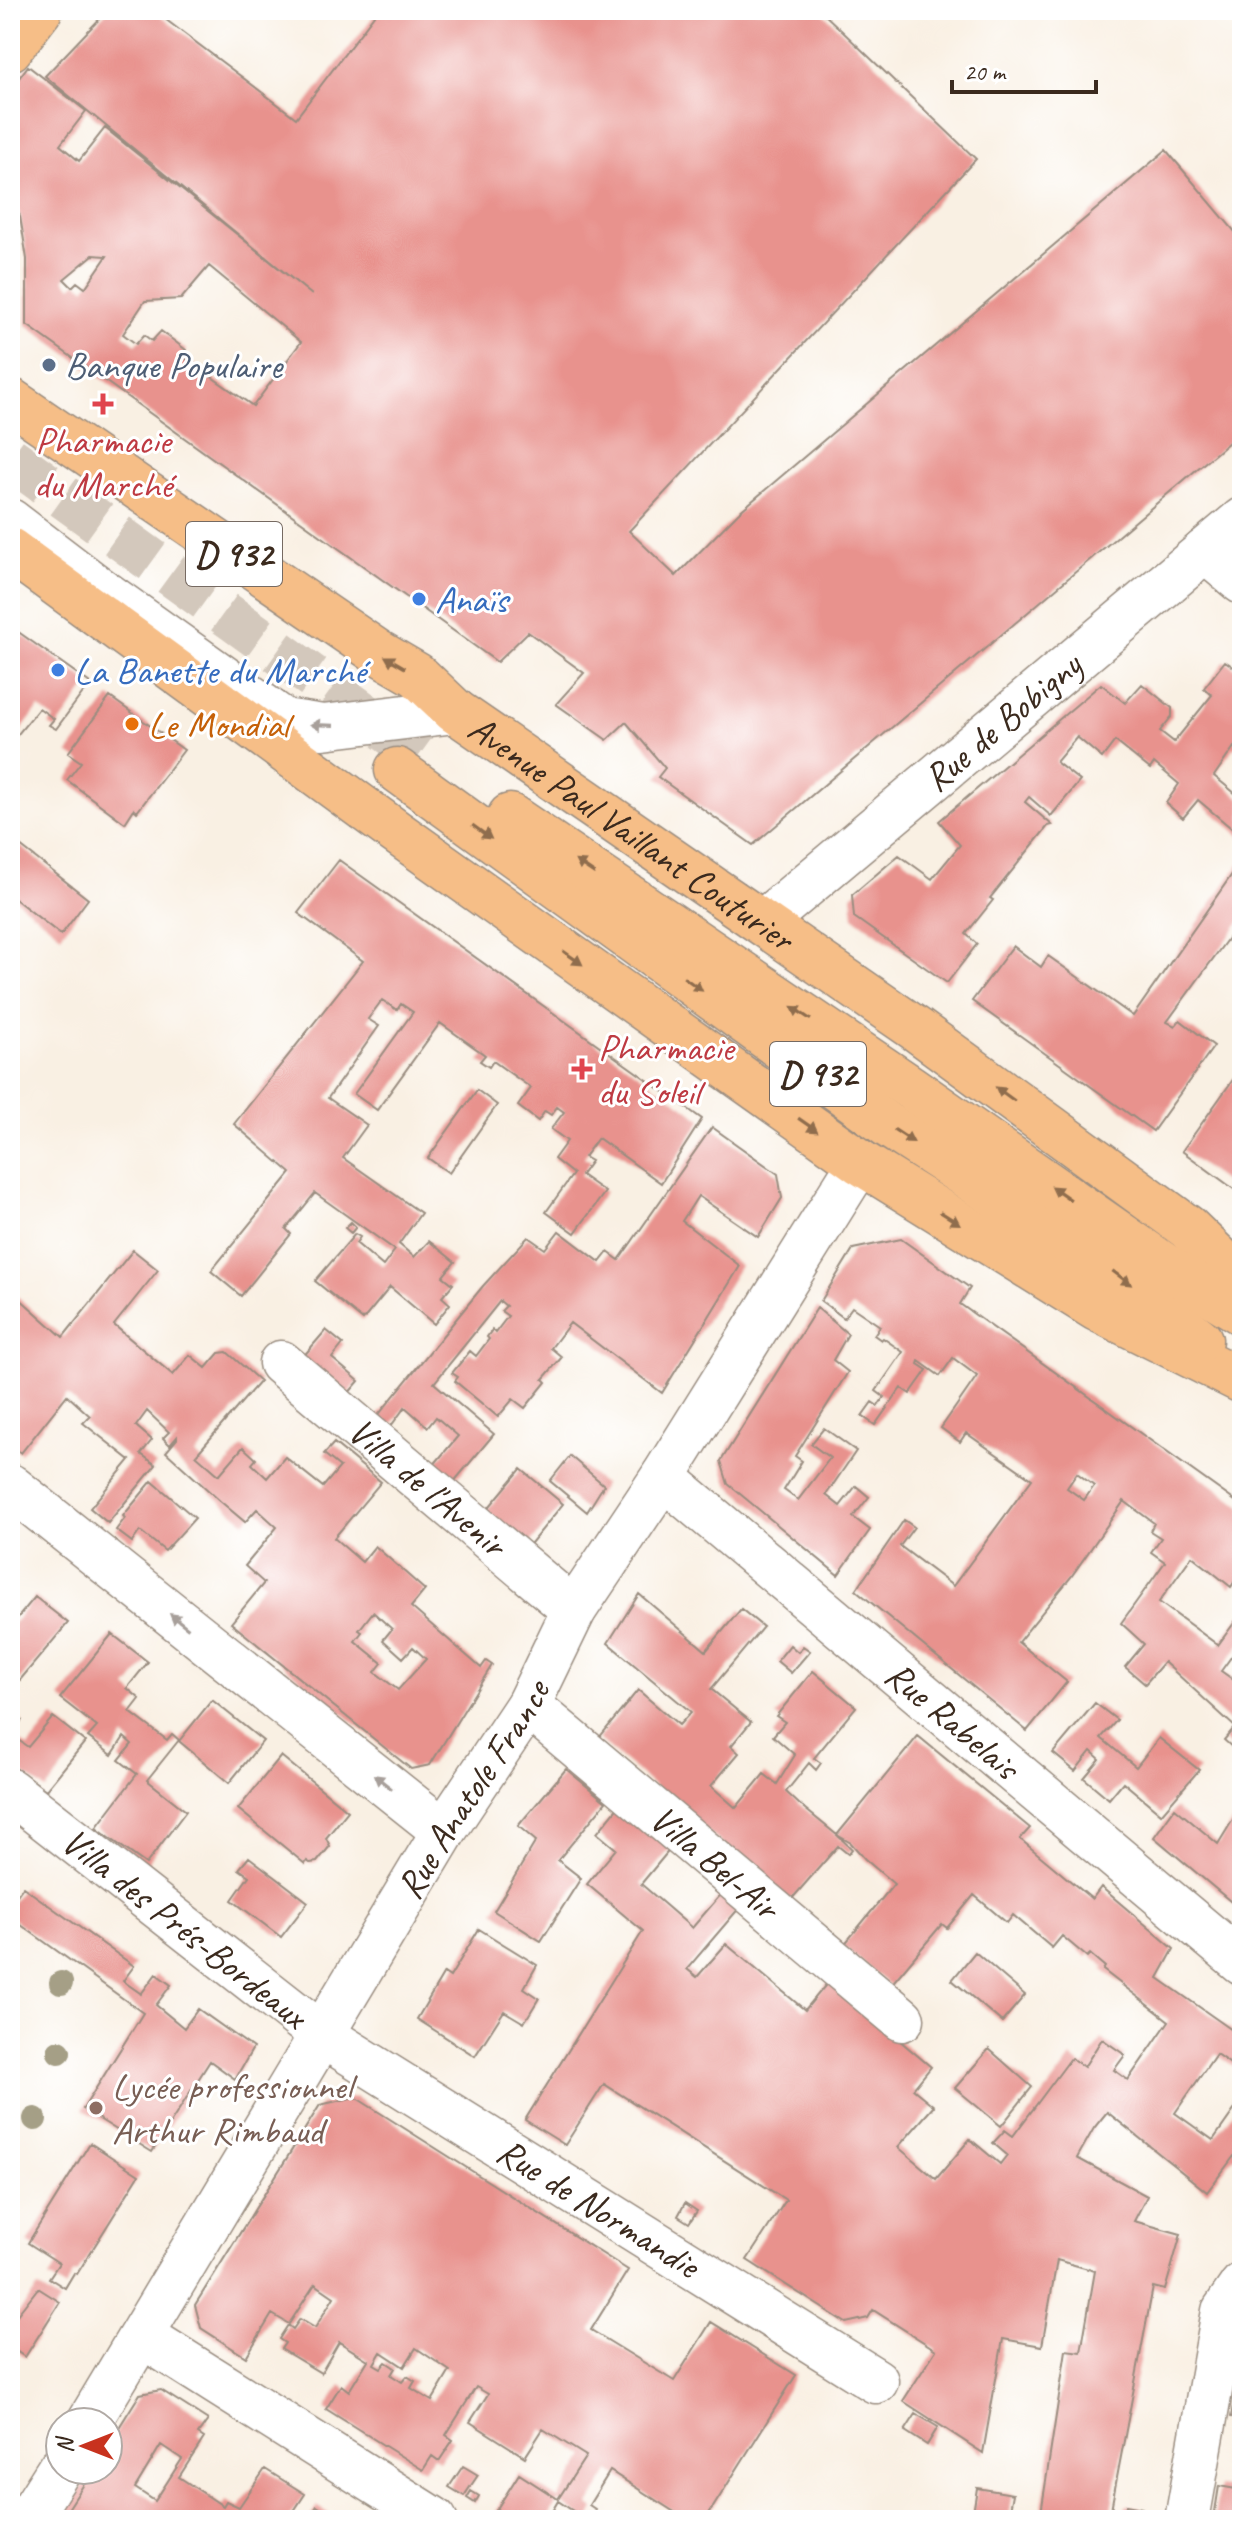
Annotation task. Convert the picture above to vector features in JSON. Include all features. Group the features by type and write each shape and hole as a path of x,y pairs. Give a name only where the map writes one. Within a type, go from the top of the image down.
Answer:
{"main road":[{"path":"10,49 40,10"},
{"name":"Avenue Paul Vaillant Couturier","path":"10,400 376,651 417,675 455,711 916,1029 1174,1218 1242,1280"},
{"name":"D 932","path":"10,550 384,824 860,1162 1097,1309 1242,1381"},
{"name":"Avenue Paul Vaillant Couturier","path":"1242,1313 1167,1267 911,1088 414,766 886,1124 1117,1274 1242,1373"}],"street":[{"name":"Rue de Bobigny","path":"763,922 1242,520"},
{"path":"10,521 99,589 284,721 323,727 455,711"},
{"path":"1205,551 1242,582"},
{"name":"Rue Anatole France","path":"99,2406 444,1831 528,1705 574,1610 663,1477 860,1162"},
{"name":"Villa de l'Avenir","path":"281,1363 574,1610"},
{"name":"Rue Rabelais","path":"663,1477 1242,1963"},
{"path":"10,1486 444,1831"},
{"name":"Villa Bel-Air","path":"528,1705 902,2019"},
{"name":"Villa des Prés-Bordeaux","path":"10,1791 322,2035"},
{"name":"Rue de Normandie","path":"322,2035 876,2381"},
{"path":"1187,2520 1224,2311 1242,2285"},
{"path":"143,2336 435,2520"},
{"path":"27,2520 49,2486"}],"building":[{"path":"108,10 153,10 296,118 378,10 820,10 976,159 629,531 676,576 738,513 1166,150 1242,240 1242,431 753,845 658,777 665,768 626,722 607,740 556,704 584,673 528,632 497,662 27,325 27,259 20,216 10,191 10,90 28,66 86,111 60,145 79,161 105,128 312,295 45,76","holes":["93,255 107,256 85,288 77,282 72,287 64,279","209,266 301,342 253,406 182,356 186,350 161,331 152,341 144,335 136,344 123,334 145,301 181,299"]},
{"path":"10,626 90,683 56,729 49,725 54,719 39,708 10,744"},
{"path":"1225,661 1242,673 1242,753 1234,747 1214,776 1242,799 1242,837 1198,800 1183,818 1166,803 1179,784 1154,763 1150,769 1115,741 1102,758 1077,737 1056,762 1080,781 1051,816 1029,797 1025,802 1052,825 1048,826 990,898 993,900 966,934 977,944 947,983 854,917 852,895 899,855 932,879 960,845 939,821 1101,684 1125,703 1142,684 1172,708 1172,716 1160,731 1174,742 1212,695 1204,688"},
{"path":"110,697 184,750 137,812 134,809 125,823 67,780 81,762 68,753"},
{"path":"10,838 88,899 61,935 10,895"},
{"path":"339,860 702,1119 661,1183 598,1138 584,1157 591,1161 581,1175 605,1192 575,1233 546,1212 573,1174 554,1159 567,1141 551,1129 564,1112 557,1107 551,1115 545,1111 538,1121 518,1106 531,1088 493,1061 489,1067 480,1061 485,1055 440,1023 377,1110 354,1094 413,1012 401,1004 397,1010 382,1000 368,1019 379,1026 328,1098 367,1125 343,1158 421,1213 399,1244 414,1257 429,1241 455,1262 443,1276 453,1284 442,1297 450,1304 434,1324 390,1287 363,1320 315,1281 355,1234 360,1237 356,1243 383,1266 395,1250 315,1193 286,1229 291,1234 241,1296 211,1271 291,1173 234,1124 363,961 298,913"},
{"path":"1242,860 1242,919 1167,1022 1175,1026 1180,1020 1214,1046 1153,1131 972,1001 1013,946 1041,967 1048,956 1133,1016"},
{"path":"1242,1067 1242,1195 1182,1151"},
{"path":"477,1090 497,1105 449,1173 428,1158"},
{"path":"712,1127 778,1174 782,1198 758,1237 698,1196 682,1221 740,1266 662,1393 570,1323 551,1348 562,1357 543,1379 546,1382 525,1408 513,1399 498,1417 455,1381 458,1377 452,1373 470,1351 476,1356 492,1330 495,1333 508,1316 501,1311 506,1306 500,1301 434,1383 494,1434 452,1484 432,1467 458,1436 436,1417 428,1427 405,1407 388,1430 375,1419 483,1286 528,1237 545,1249 559,1231 600,1262 608,1252 619,1260"},
{"path":"351,1222 356,1227 351,1233 345,1228"},
{"path":"901,1239 970,1288 960,1304 1242,1506 1242,1586 1235,1581 1231,1587 1192,1556 1159,1602 1218,1645 1242,1612 1242,1642 1221,1671 1242,1686 1242,1756 1224,1740 1235,1727 1164,1662 1145,1684 1125,1667 1144,1644 1121,1623 1165,1562 1151,1552 1161,1538 1150,1531 1154,1523 1124,1501 1071,1577 1018,1642 1067,1682 1027,1731 856,1590 904,1520 914,1527 900,1546 953,1586 1032,1479 966,1433 960,1442 941,1428 977,1376 953,1358 940,1376 919,1361 918,1364 927,1370 910,1394 901,1388 875,1425 862,1416 872,1402 878,1406 884,1397 876,1391 903,1352 874,1335 880,1326 852,1307 844,1318 821,1301 853,1249","holes":["1077,1473 1094,1486 1084,1500 1067,1488"]},
{"path":"133,1250 158,1270 114,1325 173,1375 190,1355 206,1368 219,1353 227,1352 260,1381 196,1455 219,1475 243,1447 256,1459 252,1464 267,1478 285,1457 323,1487 340,1467 324,1454 334,1443 381,1482 334,1538 362,1562 375,1546 425,1590 411,1607 481,1668 486,1661 492,1665 430,1765 411,1769 231,1623 264,1583 245,1566 277,1527 257,1509 245,1522 220,1501 166,1452 177,1437 170,1445 163,1438 169,1432 147,1411 136,1426 152,1440 141,1454 156,1465 108,1523 90,1508 130,1460 83,1423 90,1416 67,1395 21,1453 10,1444 10,1290 63,1337","holes":["373,1612 392,1629 383,1640 403,1658 413,1647 426,1659 398,1690 375,1672 382,1663 355,1641 362,1632 359,1630"]},
{"path":"817,1308 848,1334 833,1360 848,1372 795,1456 802,1461 784,1490 798,1500 830,1458 811,1444 824,1428 856,1451 826,1495 840,1506 856,1486 869,1497 853,1517 870,1530 838,1575 728,1484 721,1461"},
{"path":"326,1330 343,1344 332,1358 359,1381 347,1395 302,1358"},
{"path":"570,1456 604,1485 587,1512 550,1481"},
{"path":"521,1469 563,1504 527,1548 485,1512"},
{"path":"152,1481 195,1518 165,1551 140,1531 132,1542 116,1530 125,1518 123,1516"},
{"path":"639,1594 706,1651 741,1609 763,1627 711,1689 751,1722 731,1746 739,1753 711,1786 736,1808 764,1774 777,1784 795,1755 773,1736 785,1722 776,1716 813,1671 856,1707 814,1758 821,1763 816,1770 809,1763 786,1792 852,1849 848,1854 838,1846 790,1901 598,1739 638,1690 679,1725 691,1712 608,1643"},
{"path":"35,1597 68,1623 20,1680 10,1671 10,1627"},
{"path":"112,1634 148,1662 127,1688 140,1699 130,1712 167,1740 172,1734 179,1740 147,1780 186,1811 146,1864 96,1828 137,1774 119,1760 132,1744 124,1737 112,1755 88,1737 97,1727 60,1698"},
{"path":"790,1645 798,1652 803,1646 810,1651 791,1673 777,1661"},
{"path":"212,1700 263,1741 229,1783 179,1741"},
{"path":"1095,1703 1117,1720 1101,1738 1136,1767 1159,1738 1199,1770 1161,1814 1123,1782 1109,1799 1084,1778 1100,1759 1091,1751 1075,1771 1053,1753"},
{"path":"10,1710 22,1720 11,1735 28,1747 53,1717 85,1742 46,1790 10,1764"},
{"path":"918,1736 1030,1828 1020,1839 1092,1899 1101,1887 1174,1949 1158,1978 1242,2037 1242,2072 1216,2054 1175,2113 1213,2140 1242,2099 1242,2161 1234,2156 1207,2192 1107,2112 1077,2158 1147,2196 1134,2221 1181,2234 1165,2290 1153,2287 1109,2520 1040,2520 1066,2350 1081,2352 1095,2271 1057,2260 1042,2346 1003,2339 983,2453 903,2401 936,2350 873,2310 868,2318 846,2323 747,2260 786,2200 604,2084 565,2145 525,2120 643,1931 587,1884 616,1849 597,1833 620,1805 671,1848 641,1884 692,1928 723,1892 740,1907 687,1969 697,1977 726,1944 805,2010 829,1981 931,2067 913,2089 934,2106 898,2147 936,2179 970,2139 1000,2164 1007,2155 993,2143 1005,2130 1013,2136 1071,2058 1084,2067 1102,2039 1125,2055 1114,2070 1128,2080 1169,2021 1103,1970 1105,1967 1090,1954 1087,1957 1062,1936 1052,1948 1013,1915 1007,1923 974,1895 947,1928 942,1924 890,1986 843,1946 894,1884 851,1843 837,1835"},
{"path":"281,1756 348,1811 326,1838 330,1846 317,1862 307,1861 305,1864 238,1809"},
{"path":"566,1769 606,1802 558,1860 581,1878 541,1941 494,1911 536,1841 518,1826"},
{"path":"1175,1808 1218,1844 1237,1813 1242,1816 1242,1911 1154,1837"},
{"path":"249,1857 308,1902 281,1937 232,1900 249,1876 239,1869"},
{"path":"23,1887 134,1966 123,1981 141,1994 156,1974 171,1985 156,2005 184,2028 198,2009 253,2048 235,2079 210,2061 152,2152 83,2109 143,2013 10,1917 10,1905"},
{"path":"479,1929 537,1965 524,1988 539,1998 524,2023 504,2011 475,2056 417,2019 444,1973 450,1977"},
{"path":"975,1952 1025,1995 1002,2022 952,1980"},
{"path":"989,2049 1032,2087 1001,2126 955,2088"},
{"path":"355,2097 628,2270 591,2330 674,2381 711,2322 796,2375 705,2520 687,2520 610,2471 589,2505 595,2509 591,2517 596,2520 580,2520 582,2517 558,2501 547,2520 501,2520 493,2515 519,2474 558,2499 586,2456 543,2429 525,2457 470,2422 488,2394 476,2387 446,2435 453,2440 439,2461 432,2456 423,2470 326,2409 341,2385 349,2391 368,2360 339,2342 321,2373 281,2349 285,2343 279,2339 288,2325 293,2329 300,2319 315,2328 334,2297 315,2284 289,2324 272,2314 246,2357 201,2328 195,2305 320,2105","holes":["416,2348 450,2371 432,2401 411,2388 415,2381 407,2376 402,2382 391,2375 395,2368 386,2362 381,2368 374,2364 381,2352 404,2367"]},
{"path":"90,2143 139,2175 65,2288 49,2278 59,2263 28,2243"},
{"path":"685,2203 697,2211 689,2223 678,2216"},
{"path":"38,2288 60,2302 25,2357 10,2347 10,2324"},
{"path":"161,2390 208,2420 198,2434 204,2438 179,2477 223,2506 226,2501 239,2507 265,2469 305,2494 288,2520 61,2520 83,2486 124,2486 124,2420 140,2394","holes":["161,2445 182,2459 155,2501 135,2488"]},
{"path":"1235,2396 1242,2397 1242,2419 1231,2417"},
{"path":"916,2414 938,2427 927,2445 905,2431"},
{"path":"463,2466 478,2475 464,2496 449,2487"},
{"path":"1219,2486 1242,2490 1242,2520 1214,2518"},
{"path":"977,2488 1013,2494 1008,2520 972,2520"},
{"path":"471,2491 479,2496 475,2503 467,2498"},
{"path":"1126,2505 1142,2508 1141,2515 1125,2512"},
{"path":"317,2506 338,2520 308,2520"}],"tunnel":[{"path":"10,458 432,763"}],"place":[{"name":"Banque Populaire","path":"49,365"},
{"name":"Pharmacie du Marché","path":"103,404"},
{"name":"Anaïs","path":"419,599"},
{"name":"La Banette du Marché","path":"58,670"},
{"name":"Le Mondial","path":"132,724"},
{"name":"Pharmacie du Soleil","path":"582,1069"},
{"name":"Lycée professionnel Arthur Rimbaud","path":"96,2108"}]}
